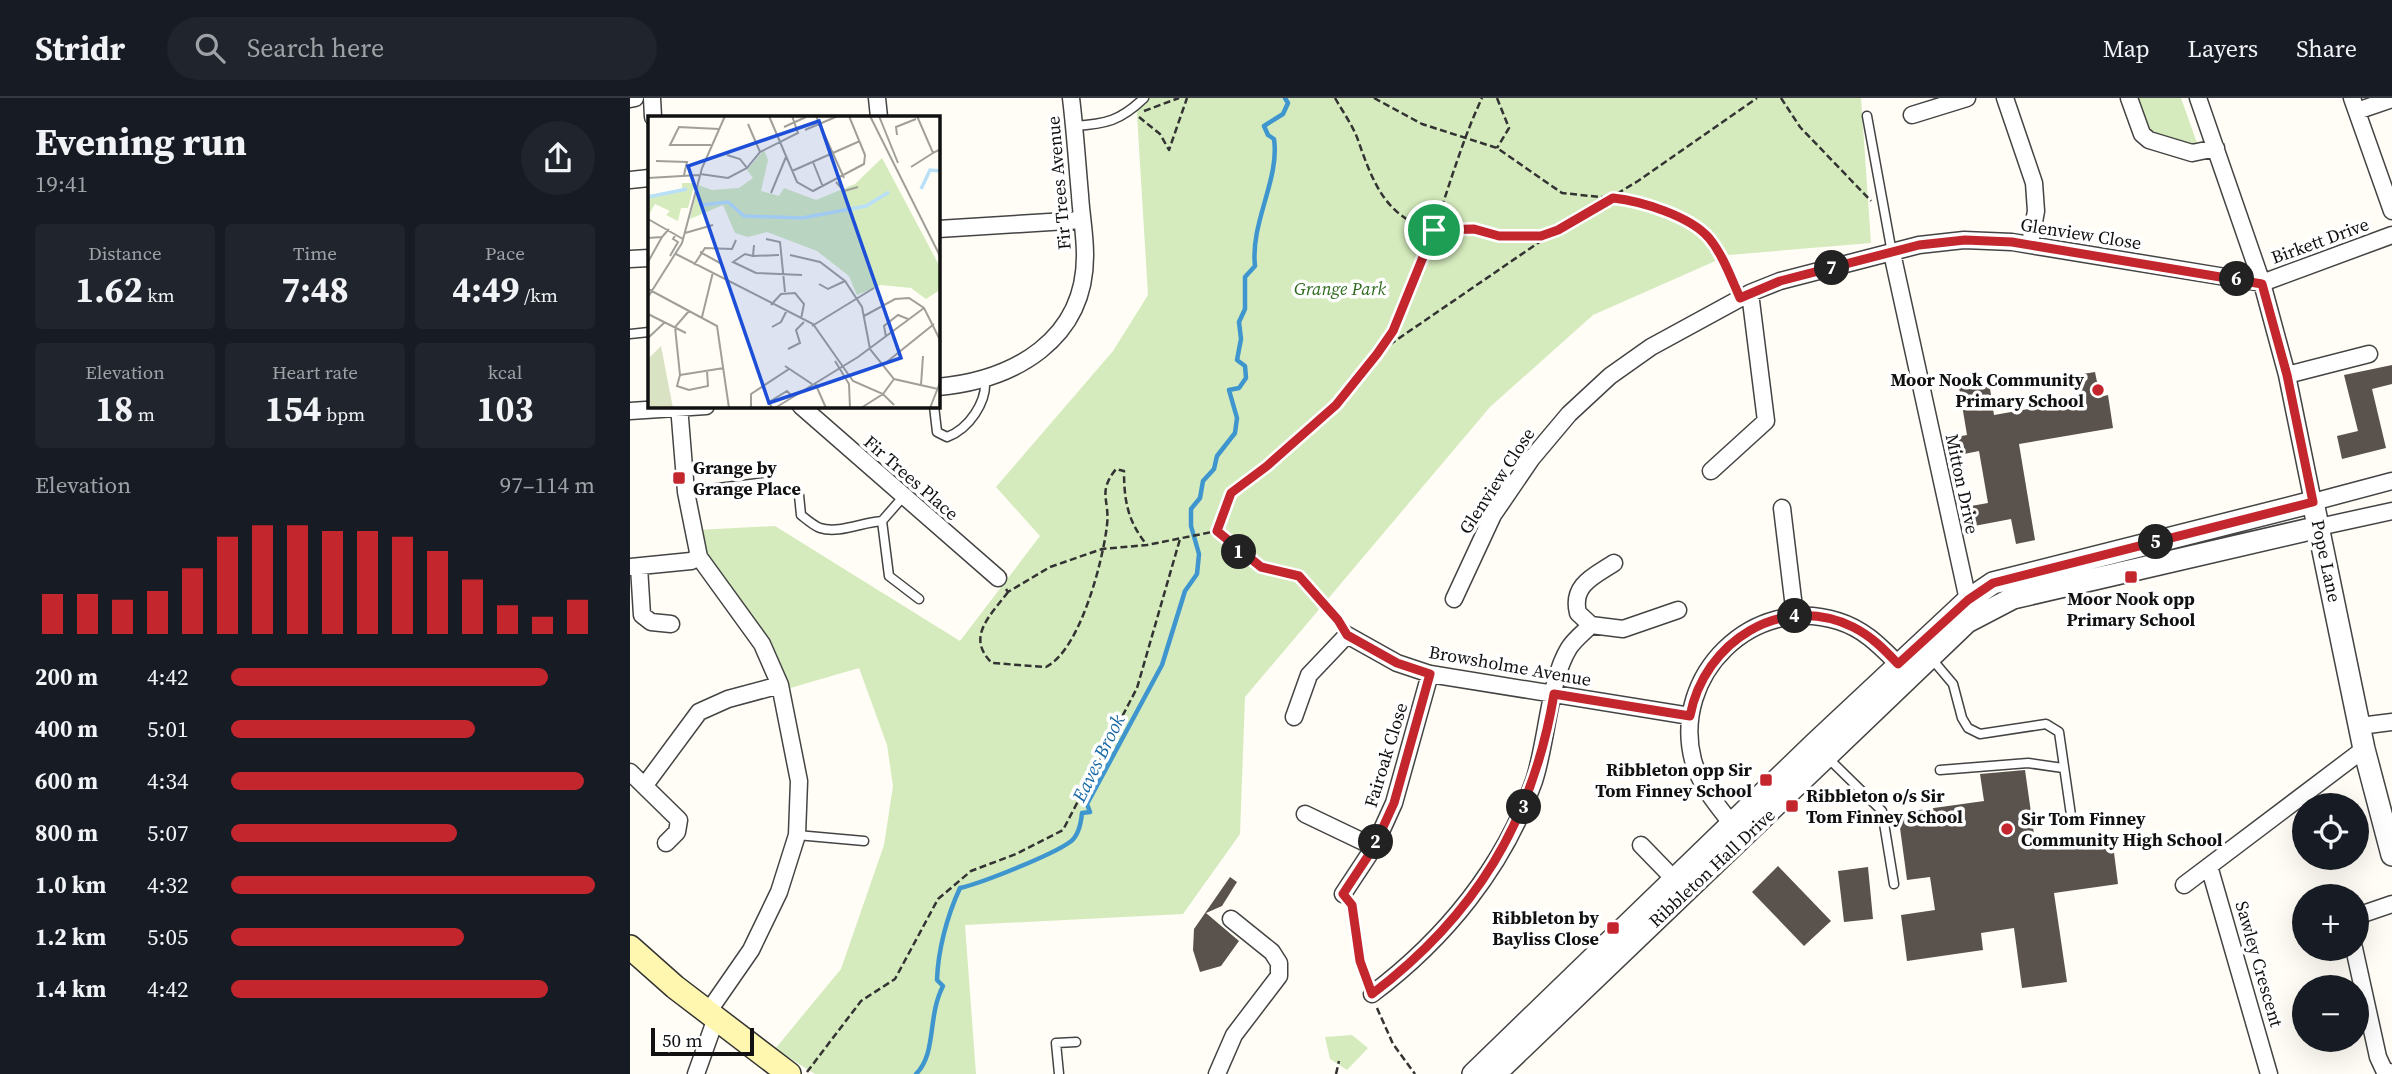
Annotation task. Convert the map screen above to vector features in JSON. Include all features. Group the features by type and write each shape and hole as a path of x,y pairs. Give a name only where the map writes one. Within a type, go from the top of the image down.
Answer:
{"main road":[{"path":"630,947 789,1074"}],"street":[{"path":"652,98 653,116"},
{"path":"877,98 879,116"},
{"name":"Fir Trees Avenue","path":"940,387 985,380 1038,353 1060,333 1078,298 1085,256 1071,98"},
{"path":"1912,115 1967,98"},
{"path":"2005,98 2034,183 2036,211 2030,244"},
{"path":"2129,98 2141,134 2149,140 2192,153 2216,148"},
{"name":"Pope Lane","path":"2198,98 2262,284 2287,375 2364,749 2392,855"},
{"path":"2392,99 2354,104 2392,211"},
{"path":"630,180 648,178"},
{"path":"940,229 1082,220"},
{"name":"Birkett Drive","path":"2262,284 2392,235"},
{"name":"Glenview Close","path":"1454,600 1493,515 1532,458 1569,414 1640,354 1745,295 1780,281 1919,245 1965,240 2030,244 2262,284"},
{"name":"Mitton Drive","path":"1892,253 1974,607"},
{"path":"630,259 648,258"},
{"path":"1711,471 1766,421 1745,295"},
{"path":"2287,375 2369,354"},
{"path":"630,411 667,408"},
{"path":"679,408 686,492 699,557 762,644 780,685 799,781 797,835 787,872 767,920 712,1015 696,1074"},
{"name":"Fir Trees Place","path":"802,408 998,578"},
{"path":"2313,502 2392,481"},
{"name":"Ribbleton Hall Drive","path":"1473,1074 1518,1041 1974,607 1993,583 2313,502"},
{"path":"1782,508 1795,616"},
{"path":"2319,527 2392,511"},
{"name":"Ribbleton Hall Drive","path":"1974,607 2319,527"},
{"path":"671,624 651,622 642,615 635,567 691,561 699,557"},
{"path":"1614,563 1589,578 1578,592 1578,613 1591,625 1623,629 1678,610"},
{"name":"Ribbleton Hall Drive","path":"1905,670 1931,658 1967,622 1974,607"},
{"path":"1738,830 1698,774 1690,745 1690,716 1703,676 1728,644 1766,622 1795,616 1823,617 1850,625 1875,640 1905,670"},
{"path":"1372,994 1395,977 1461,911 1496,862 1534,782 1558,673 1569,647 1591,625"},
{"path":"1294,717 1309,675 1347,635"},
{"name":"Browsholme Avenue","path":"1347,635 1397,663 1430,674 1690,716"},
{"name":"Fairoak Close","path":"1343,894 1374,847 1394,803 1430,674"},
{"path":"645,785 699,712 728,699 780,685"},
{"path":"2360,726 2392,722"},
{"path":"2184,885 2364,749"},
{"path":"630,772 679,820 677,832 666,843"},
{"path":"1305,814 1374,847"},
{"name":"Ribbleton Hall Drive","path":"1504,1071 1518,1041 1675,880 1738,830"},
{"name":"Ribbleton Hall Drive","path":"1640,845 1675,880"},
{"name":"Sawley Crescent","path":"2209,866 2269,1074"},
{"path":"2369,912 2392,904"},
{"path":"1217,1074 1234,1035 1279,976 1279,963 1272,952 1231,919"},
{"path":"2357,961 2378,1057 2385,1070 2392,1073"}],"lane":[{"path":"1074,126 1108,124 1131,111 1144,98"},
{"path":"1867,116 1892,253"},
{"path":"630,334 648,332"},
{"path":"934,408 937,432 947,437 953,435 978,410 986,391 985,380"},
{"path":"686,492 767,482"},
{"path":"799,495 801,515 820,528 855,527 863,523 882,521 903,497"},
{"path":"882,521 889,576 919,599"},
{"path":"1931,658 1953,684 1968,728 1980,734 2046,724 2059,732 2072,822"},
{"path":"1821,751 1882,811 1894,884"},
{"path":"1940,770 2028,762 2063,768"},
{"path":"797,835 864,841"},
{"path":"1343,894 1352,905 1360,961 1372,994"},
{"path":"1059,1074 1056,1043 1076,1042"}],"path":[{"path":"1131,111 1149,111 1178,98"},
{"path":"1131,111 1160,134 1169,150 1187,98"},
{"path":"1335,98 1358,138 1367,170 1383,199 1406,220 1434,230 1474,229 1499,236 1541,236 1558,230"},
{"path":"1374,98 1422,124 1497,148 1562,193 1639,201 1668,212 1708,237 1745,295"},
{"path":"1217,531 1231,493 1328,413 1393,331 1434,230 1464,137 1482,98"},
{"path":"1497,98 1509,128 1497,148"},
{"path":"1377,354 1558,230 1613,198 1757,98"},
{"path":"1781,98 1800,127 1887,216"},
{"path":"1147,545 1130,521 1124,498 1124,471 1116,469 1107,481 1103,495 1107,522 1102,549 1075,632 1061,655 1046,667 992,663 985,656 979,643 979,630 1008,592 1050,567 1102,549 1147,545 1217,531"},
{"path":"1217,531 1261,567 1299,576 1338,620 1347,635"},
{"path":"806,1074 862,1001 895,979 938,899 971,871 1016,854 1063,830 1137,688 1180,539"},
{"path":"998,578 1008,592"},
{"path":"1372,994 1393,1044 1415,1074"},
{"path":"1336,1074 1339,1061"}],"green space":[{"name":"Grange Park","path":"1136,98 1861,98 1871,243 1729,255 1593,315 1490,407 1245,697 1240,834 1183,914 965,925 976,1074 815,1074 775,1049 841,969 884,845 893,786 887,745 859,668 787,689 710,569 696,530 775,526 960,641 1040,536 996,487 1113,351 1148,295"},
{"path":"2135,98 2181,98 2197,143 2196,147 2152,137"},
{"path":"1352,1035 1368,1048 1347,1070 1330,1059 1325,1037"}],"building":[{"path":"2392,365 2392,384 2372,389 2386,448 2342,459 2337,436 2358,431 2344,375"},
{"path":"2095,372 2100,397 2108,395 2113,428 2019,444 2035,540 2016,544 2011,519 1974,526 1971,506 1988,503 1979,451 1959,455 1956,437 1967,435 1959,387 1989,382 1994,415 2081,400 2077,375"},
{"path":"2025,770 2036,848 2112,837 2118,884 2054,893 2067,982 2022,988 2014,928 1981,933 1983,950 1907,961 1901,915 1935,910 1930,877 1907,880 1898,813 1984,801 1980,774"},
{"path":"1778,866 1831,921 1804,946 1752,892"},
{"path":"1868,867 1873,919 1844,922 1838,871"},
{"path":"1230,877 1237,882 1222,906 1206,913 1239,941 1221,966 1200,972 1193,950 1194,929"}],"waterway":[{"name":"Eaves Brook","path":"916,1074 923,1065 930,1045 935,1010 943,986 937,980 941,945 960,888 1033,861 1061,848 1076,836 1082,813 1090,812 1087,804 1162,665 1185,591 1197,574 1199,554 1191,526 1191,509 1200,498 1203,481 1214,469 1217,456 1235,433 1237,418 1229,390 1239,388 1246,378 1245,366 1237,360 1241,339 1239,322 1245,309 1245,277 1255,266 1257,234 1275,154 1274,139 1268,135 1264,126 1283,114 1288,103 1285,98"}],"place":[{"name":"Moor Nook Community Primary School","path":"2098,390"},
{"name":"Grange by Grange Place","path":"679,478"},
{"name":"Moor Nook opp Primary School","path":"2131,577"},
{"name":"Ribbleton opp Sir Tom Finney School","path":"1766,780"},
{"name":"Ribbleton o/s Sir Tom Finney School","path":"1792,806"},
{"name":"Sir Tom Finney Community High School","path":"2007,829"},
{"name":"Ribbleton by Bayliss Close","path":"1613,928"}],"route":[{"path":"1613,198 1639,201 1668,212 1708,237 1740,298 1780,281 1919,245 1965,240 2012,242 2262,284 2287,375 2313,502 1993,583 1968,600 1898,664 1875,640 1850,625 1823,617 1795,616 1766,622 1728,644 1703,676 1690,716 1554,694 1534,782 1496,862 1461,911 1395,977 1372,994 1360,961 1352,905 1343,894 1374,847 1394,803 1430,674 1397,663 1347,635 1338,620 1299,576 1261,567 1228,544 1217,531 1231,493 1297,441 1336,405 1377,354 1393,331 1434,230 1474,229 1499,236 1541,236 1558,230 1613,198"}]}
